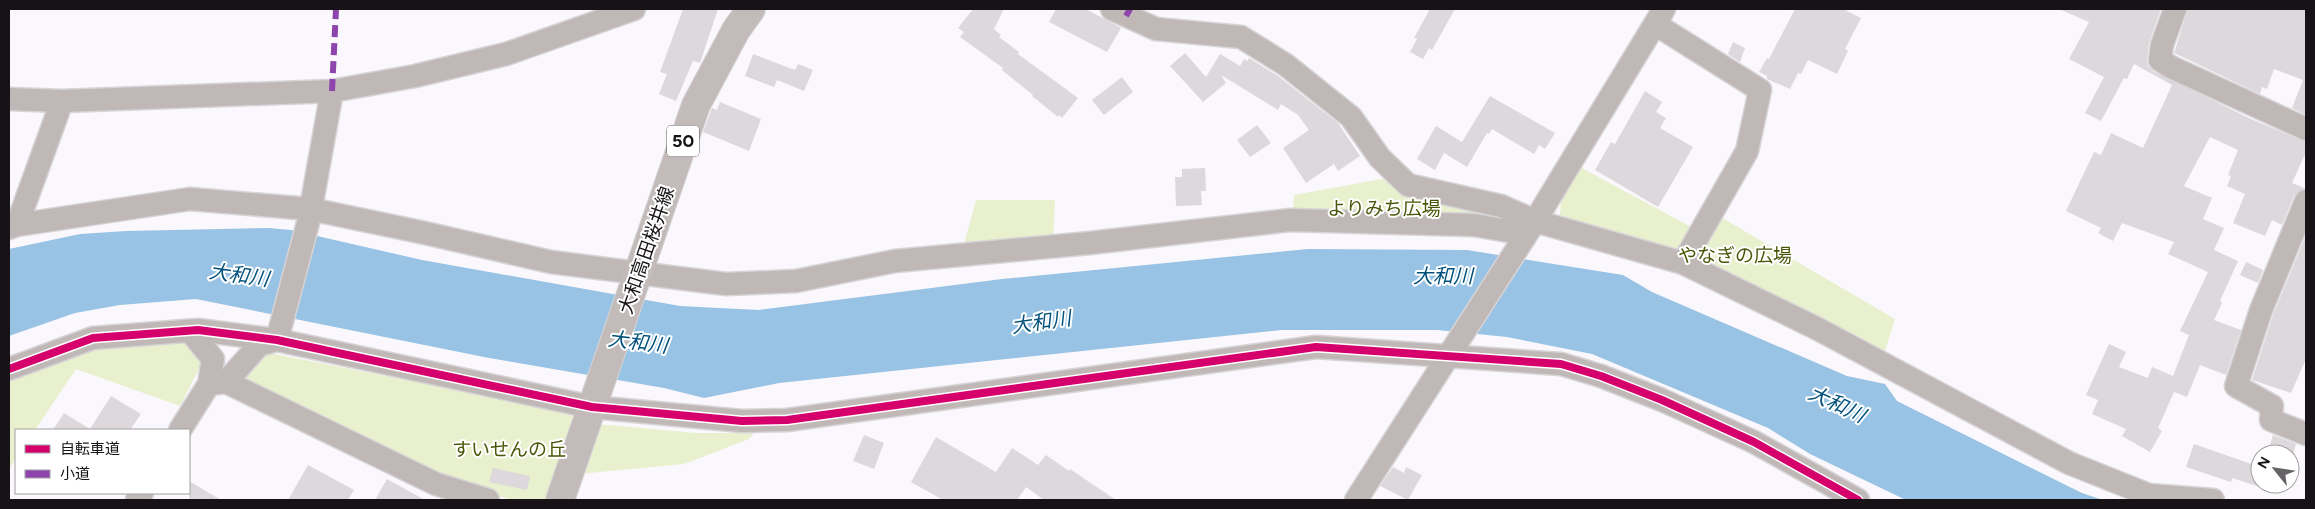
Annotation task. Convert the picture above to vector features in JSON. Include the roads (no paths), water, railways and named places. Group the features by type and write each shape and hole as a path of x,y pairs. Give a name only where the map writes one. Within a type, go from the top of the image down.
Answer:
{"main road":[{"name":"大和高田桜井線","path":"560,500 696,105 736,30 752,9"}],"street":[{"path":"9,99 62,101 332,91 415,76 506,54 634,9"},
{"path":"1112,9 1156,30 1241,37 1286,65 1351,118 1380,158 1408,185 1501,206 1530,228"},
{"path":"2175,9 2162,45 2160,60 2171,67 2306,129"},
{"path":"1356,500 1530,228 1660,16 1760,90 1747,151 1684,263"},
{"path":"181,429 218,383 258,346 278,336 310,214 332,91"},
{"path":"13,226 62,101"},
{"path":"13,226 190,199 310,214 425,233 551,262 636,278 726,284 796,281 895,261 1090,243 1290,220 1474,225 1508,231 1530,228 1684,263 1816,328 2068,463 2150,495 2212,500"},
{"path":"2306,201 2261,310 2236,386 2272,406 2271,420 2306,434"},
{"path":"190,331 213,359 218,383"},
{"path":"9,369 52,351 93,338 190,331 278,336 593,402 742,421 787,420 1316,347 1449,353 1560,364 1601,376 1662,400 1754,442 1844,497"},
{"path":"218,383 436,484 488,500"}],"water":[{"name":"大和川","path":"269,228 291,230 422,260 680,306 759,310 1002,279 1308,249 1467,250 1623,275 1652,292 1847,376 1885,384 1897,401 2082,493 2103,500 1906,500 1810,454 1768,428 1592,354 1507,337 1437,330 1282,330 779,383 704,398 664,388 489,358 196,299 120,305 75,313 9,336 9,249 80,234 126,231"}],"park label":[{"name":"よりみち広場","path":"1384,208"},
{"name":"やなぎの広場","path":"1735,255"},
{"name":"すいせんの丘","path":"509,449"}]}
